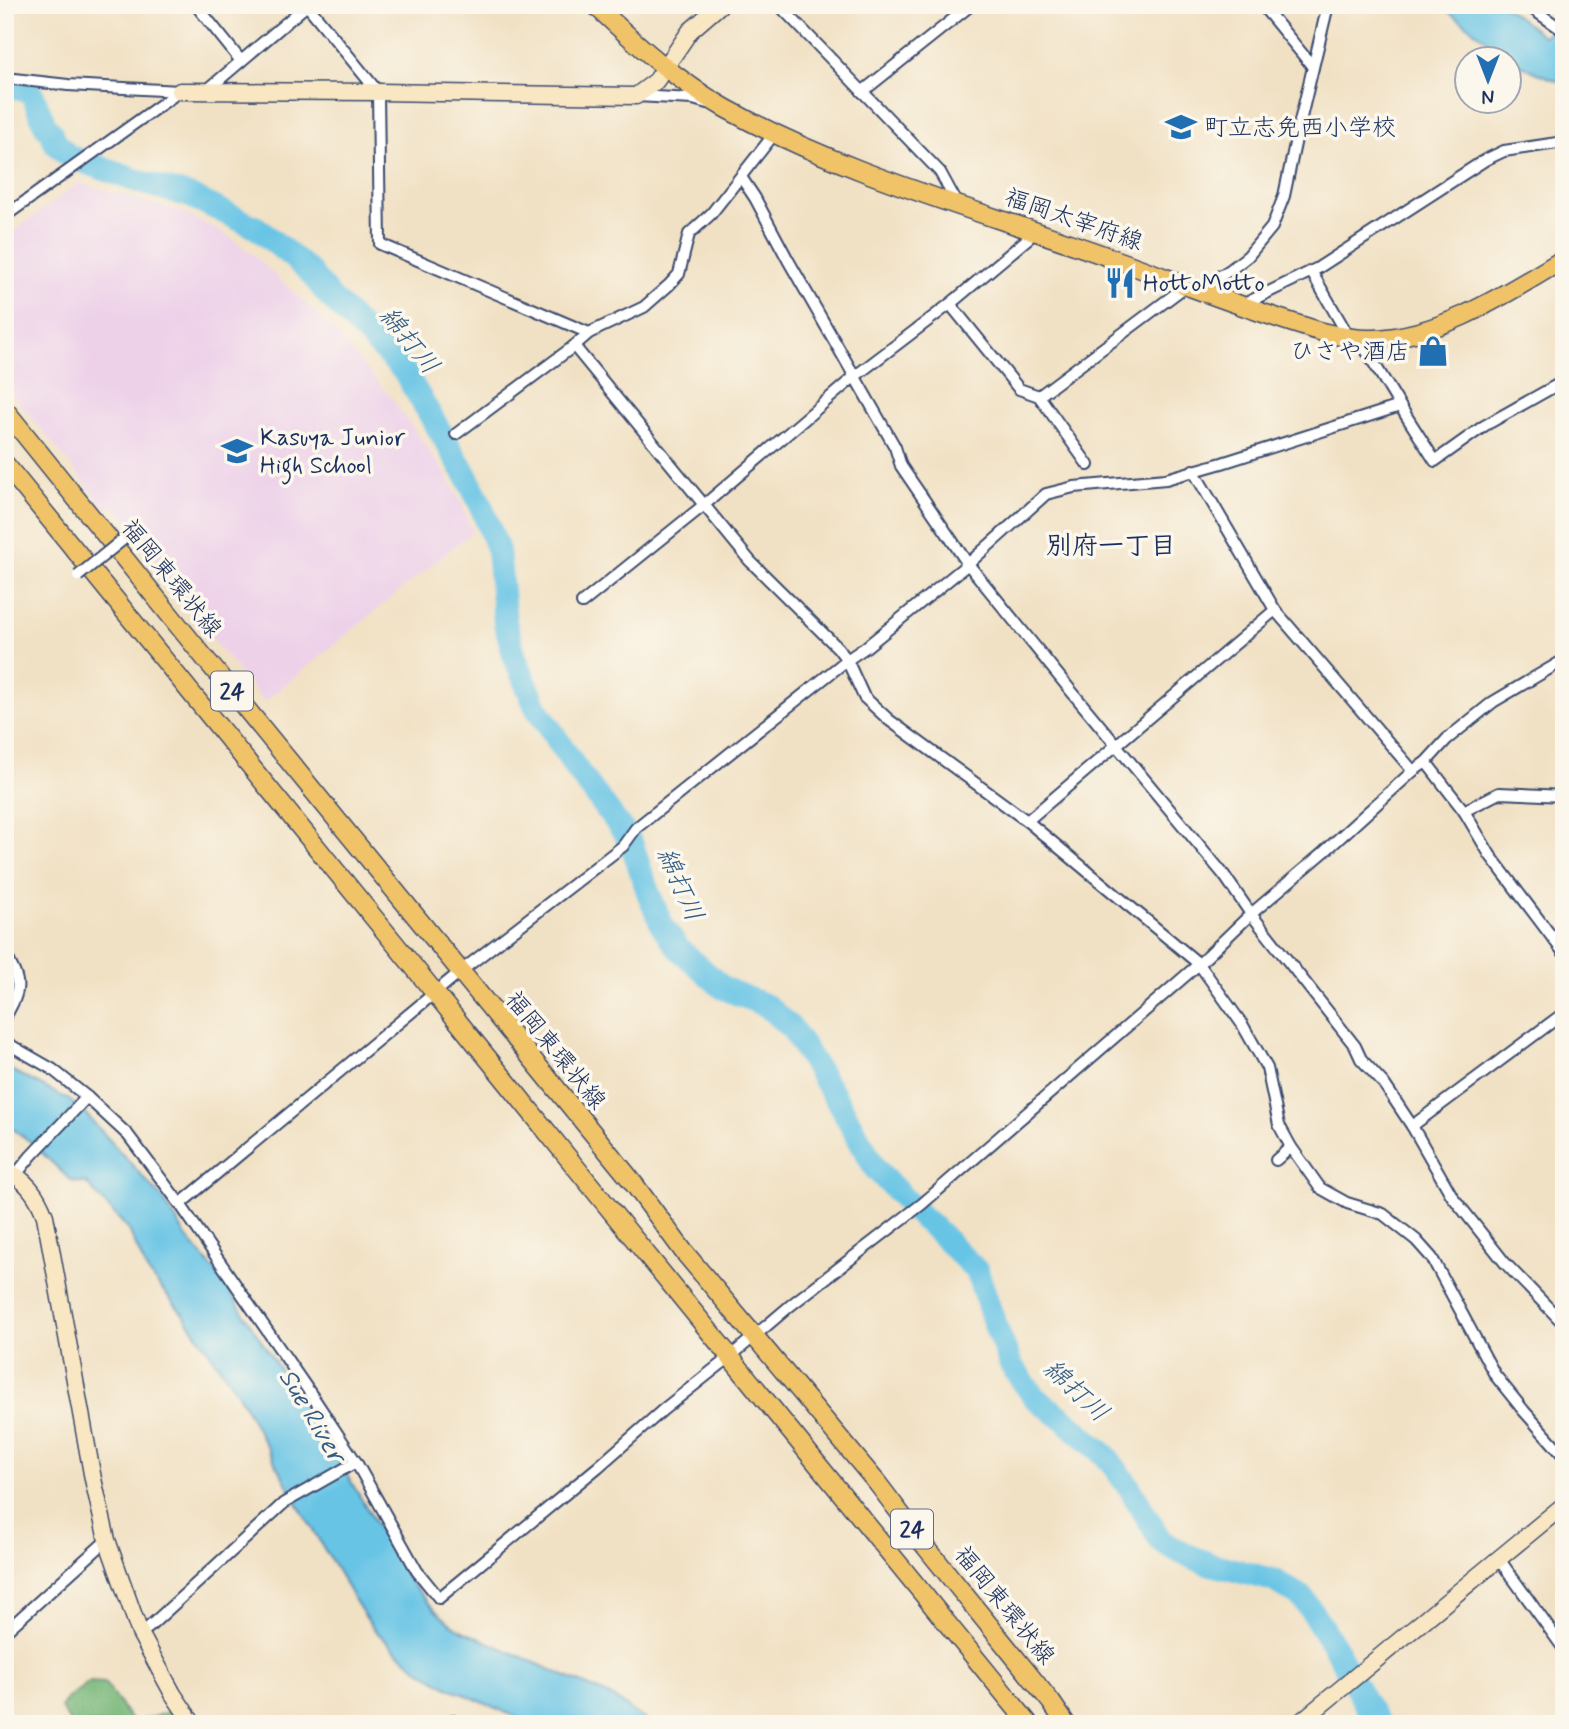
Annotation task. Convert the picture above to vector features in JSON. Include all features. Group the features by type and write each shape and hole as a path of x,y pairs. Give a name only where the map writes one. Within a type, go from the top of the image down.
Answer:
{"main road":[{"name":"福岡太宰府線","path":"595,5 666,68 724,107 845,165 1312,329 1373,339 1442,324 1483,306 1564,259"},
{"name":"福岡東環状線","path":"5,410 631,1180 684,1251 878,1484 1066,1724"},
{"name":"24","path":"5,464 1030,1724"}],"street":[{"path":"196,5 241,61"},
{"path":"206,91 307,5 378,92 380,244 589,332"},
{"path":"636,96 656,81 690,31 720,5"},
{"path":"779,5 940,172 958,205"},
{"path":"862,92 971,5"},
{"path":"1262,5 1313,67"},
{"path":"1205,292 1212,281 1248,256 1272,227 1284,196 1328,5"},
{"path":"1527,5 1564,31"},
{"path":"5,78 68,85 180,91 636,96 693,99 724,107"},
{"path":"5,216 180,91"},
{"path":"456,434 589,332 644,307 669,285 679,274 689,234 711,214 775,133"},
{"path":"1242,306 1311,271 1485,160 1504,151 1564,142"},
{"path":"741,177 895,447 901,466 968,564 1224,875 1251,914 1355,1046 1361,1059 1384,1084 1412,1126 1452,1196 1505,1263 1564,1324"},
{"path":"582,603 704,505 854,377 950,304 1037,231"},
{"path":"1311,271 1349,337 1366,350 1435,461 1484,426 1564,381"},
{"path":"1039,396 1186,286"},
{"path":"950,304 1019,389 1039,396 1088,465"},
{"path":"574,346 750,561 838,648 864,697 889,720 1027,821 1199,964 1242,1024 1267,1069 1279,1125 1320,1188 1347,1203 1383,1214 1416,1240 1432,1258 1495,1375 1564,1456"},
{"path":"180,1204 461,971 623,846 636,828 846,660 866,648 968,564 1046,494 1074,487 1166,479 1400,406"},
{"path":"1193,470 1275,610 1413,771"},
{"path":"78,576 131,533"},
{"path":"1027,821 1275,610"},
{"path":"5,1042 52,1069 128,1135 180,1204 315,1400 356,1462 416,1571 439,1598 791,1305 922,1204 1199,964 1251,914 1426,762 1447,739 1493,702 1564,660"},
{"path":"1426,762 1464,811 1490,855 1563,950"},
{"path":"1464,811 1499,793 1564,796"},
{"path":"5,953 18,979 18,990 5,1017"},
{"path":"1412,1126 1564,1013"},
{"path":"5,1188 11,1172 31,1156 84,1099"},
{"path":"1276,1160 1292,1147"},
{"path":"11,1172 31,1188 45,1216 93,1479 107,1540 140,1633 173,1695 192,1724"},
{"path":"140,1633 284,1503 356,1462"},
{"path":"1298,1724 1564,1505"},
{"path":"7,1627 107,1540"},
{"path":"1499,1559 1564,1649"}],"shaded area":[{"path":"79,183 182,212 224,233 256,257 331,328 393,400 442,468 462,503 472,532 264,702 152,565 158,561 115,505 106,509 5,385 5,238"}],"green space":[{"path":"89,1682 105,1683 133,1723 172,1711 180,1724 71,1724 61,1708 68,1698"}],"water":[{"path":"1437,5 1503,5 1543,36 1549,32 1564,44 1564,83 1524,66 1524,46 1493,46"},
{"path":"5,1067 68,1099 84,1112 163,1199 187,1238 219,1275 340,1463 411,1583 437,1612 465,1632 613,1697 651,1724 532,1724 448,1687 421,1671 372,1627 297,1503 237,1392 183,1314 147,1271 129,1230 86,1183 71,1181 32,1143 5,1123"}],"waterway":[{"name":"綿打川","path":"5,86 31,91 45,125 68,156 143,183 190,196 257,228 308,270 329,296 404,371 480,503 498,551 505,622 515,658 536,707 577,770 632,845 662,925 678,948 723,988 767,1006 793,1030 875,1168 977,1271 1011,1365 1035,1398 1106,1456 1129,1487 1161,1541 1207,1563 1273,1580 1303,1598 1379,1724"}],"place":[{"name":"町立志免西小学校","path":"1181,127"},
{"name":"HottoMotto","path":"1120,283"},
{"name":"ひさや酒店","path":"1433,351"},
{"name":"Kasuya Junior High School","path":"237,451"}],"district":[{"name":"別府一丁目","path":"1111,545"}],"water label":[{"name":"Sue River","path":"313,1415"}]}
